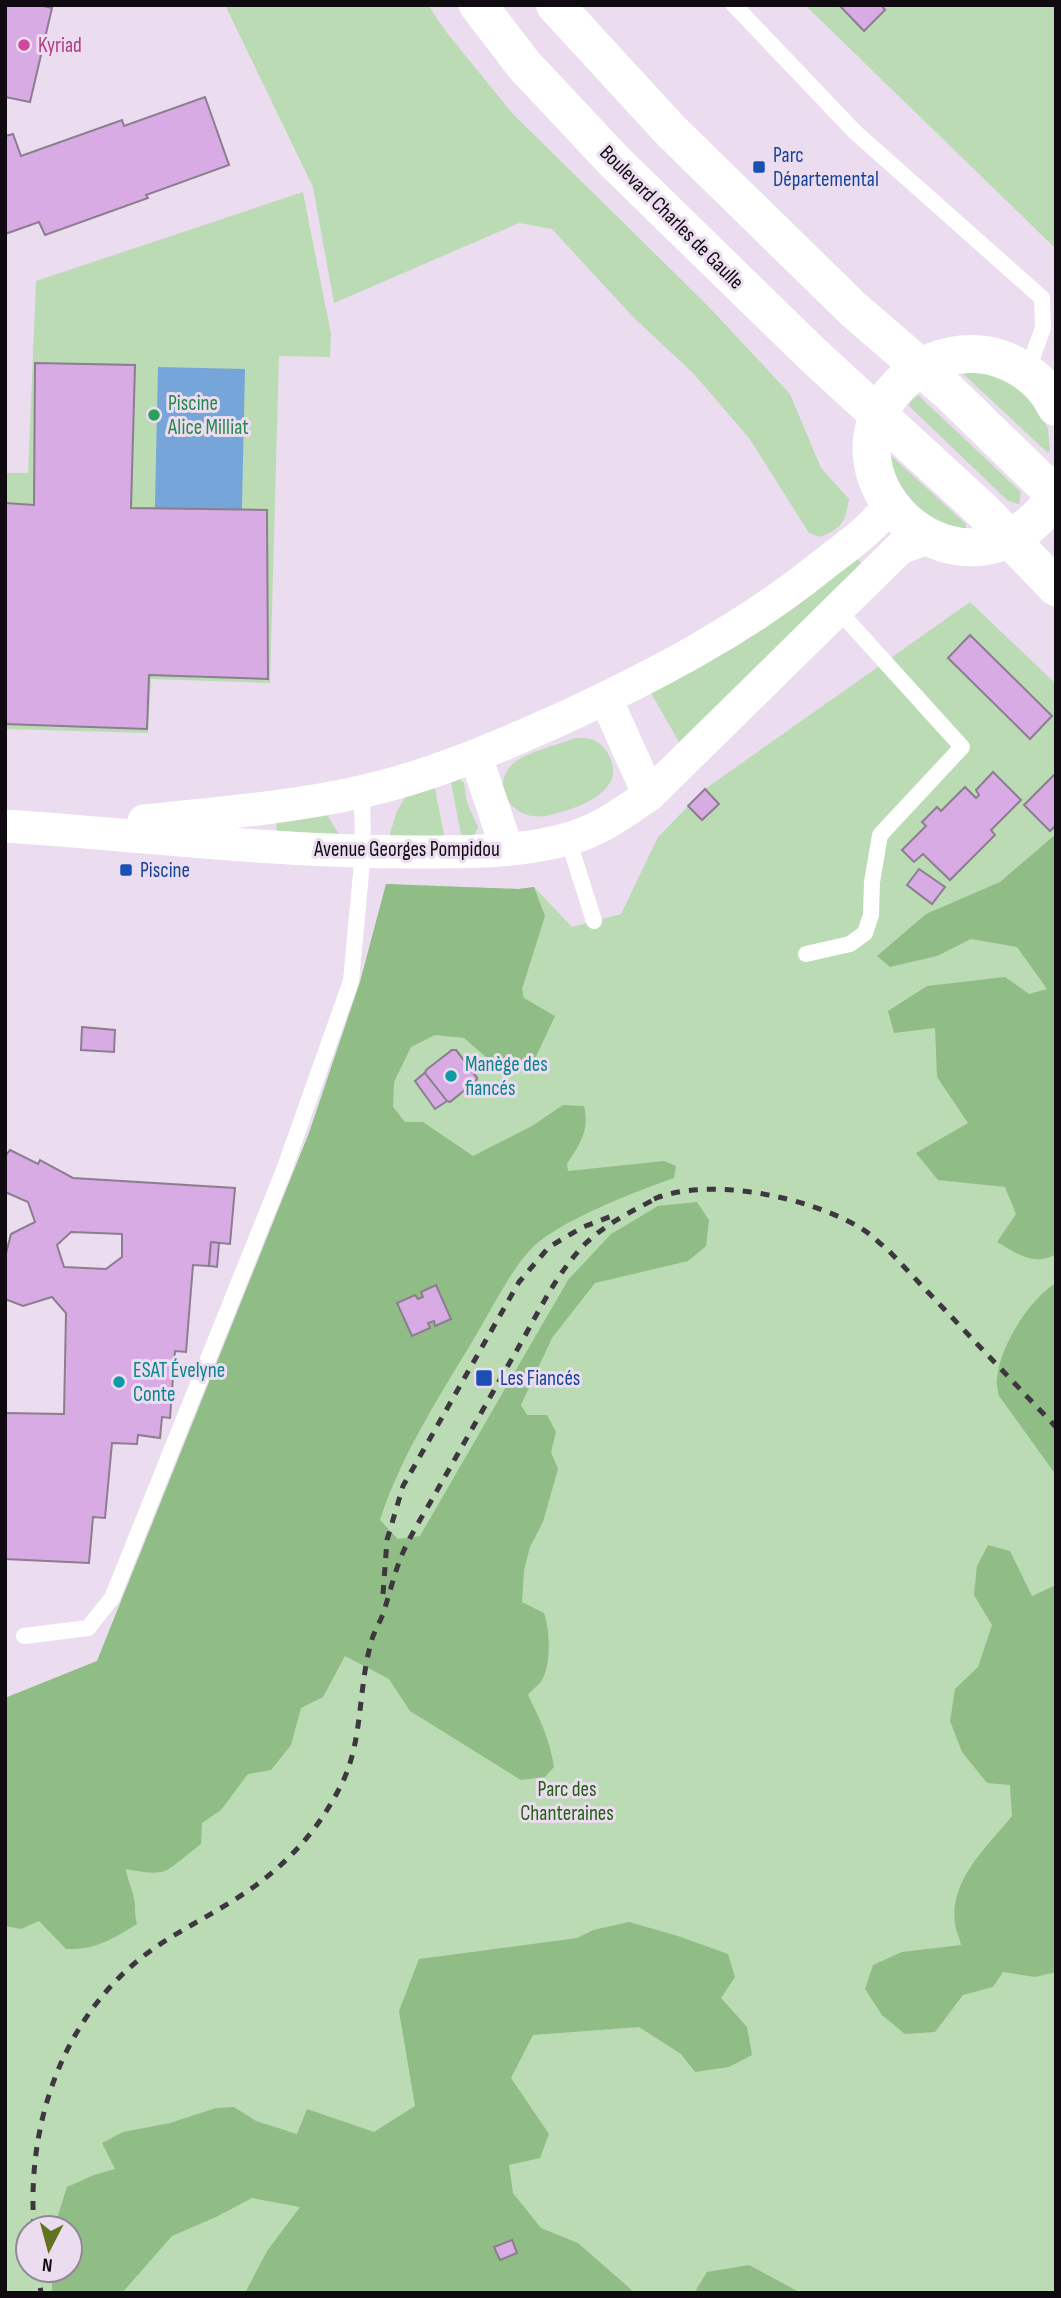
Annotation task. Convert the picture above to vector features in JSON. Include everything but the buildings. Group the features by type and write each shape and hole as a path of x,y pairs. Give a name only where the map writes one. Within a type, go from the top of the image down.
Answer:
{"main road":[{"name":"Boulevard Charles de Gaulle","path":"478,5 524,65 615,162 811,354 984,511 1056,587"},
{"path":"567,9 671,131 853,309 919,368 948,391 1056,496 1044,513 1028,528 1009,539 982,547 954,546 928,538 907,524 889,505 880,487 874,468 873,441 880,415 896,388 919,368 950,356 982,354 1006,361 1027,372 1042,386 1056,407"}],"street":[{"name":"Avenue Georges Pompidou","path":"65,830 305,803 362,792 476,757 606,699 743,624 854,541 877,522 889,505"},
{"name":"Avenue Georges Pompidou","path":"5,826 363,852 507,849 568,839 611,821 649,795 900,548 928,538"},
{"path":"606,699 649,795"},
{"path":"476,757 507,849"}],"lane":[{"path":"734,5 855,132 1042,298 1044,328 1027,372"},
{"path":"806,954 850,944 865,933 871,915 872,882 880,835 961,747 838,610"},
{"path":"24,1636 88,1628 112,1598 284,1170 351,981 363,852 362,792"},
{"path":"568,839 594,921"}],"green space":[{"path":"225,5 428,5 447,33 512,113 707,305 790,394 821,468 849,499 842,523 820,537 809,533 749,438 693,373 634,318 552,229 519,223 334,303 313,187"},
{"path":"805,5 1056,5 1056,249"},
{"name":"Piscine Alice Milliat","path":"303,192 331,334 330,357 279,356 270,683 151,679 148,733 5,729 5,473 28,473 36,281"},
{"path":"959,370 1012,378 1039,408 1048,429 1048,453"},
{"path":"918,395 1021,492 1019,504 1008,501 909,406"},
{"path":"887,452 966,524 966,530 943,528 899,494"},
{"path":"854,555 863,565 684,751 651,693 767,627"},
{"name":"Parc des Chanteraines","path":"970,602 1056,684 1056,2293 5,2293 5,1698 97,1661 309,1133 360,982 386,884 518,889 534,887 572,927 621,914 658,837 705,789"},
{"path":"575,738 591,739 608,753 613,774 602,793 588,802 550,815 537,817 515,809 504,792 503,781 507,771 527,755"},
{"path":"450,777 459,778 464,783 467,803 478,827 474,837 462,840"},
{"path":"434,784 445,839 389,837 397,811 408,792"},
{"path":"326,813 340,836 277,832 276,823"},
{"path":"1056,834 1056,1254 1048,1258 1033,1259 997,1242 1016,1214 1005,1187 938,1180 916,1153 968,1123 937,1077 935,1028 894,1033 888,1011 927,986 1005,977 1029,994 1047,989 1017,947 971,939 937,956 890,967 877,956 926,914 1000,882"},
{"path":"386,884 518,889 534,887 545,916 522,989 524,998 555,1016 533,1063 522,1071 500,1069 464,1038 435,1035 411,1047 394,1082 393,1107 405,1122 423,1122 473,1156 532,1126 563,1105 584,1106 585,1130 567,1164 568,1171 664,1161 676,1166 674,1178 578,1218 543,1238 524,1257 438,1399 400,1470 380,1520 398,1539 420,1536 568,1280 611,1234 658,1206 697,1202 709,1220 706,1246 688,1261 595,1283 552,1338 521,1405 527,1415 547,1415 556,1432 551,1452 558,1469 543,1522 530,1547 524,1570 522,1602 544,1613 546,1620 549,1639 547,1667 540,1683 528,1695 544,1730 554,1767 545,1777 521,1780 410,1711 389,1679 345,1656 323,1697 301,1708 291,1745 271,1770 248,1774 221,1810 202,1823 201,1844 165,1871 151,1873 126,1869 137,1924 95,1945 66,1949 39,1921 21,1929 5,1926 5,1698 97,1661 309,1133 360,982"},
{"path":"1056,1283 1056,1475 999,1396 997,1383 1003,1353 1017,1325 1036,1300"},
{"path":"988,1545 1010,1551 1032,1596 1056,1585 1056,1972 1035,1977 1003,1972 993,1987 963,1995 935,2032 905,2034 882,2015 865,1989 873,1965 902,1952 961,1945 955,1924 958,1893 981,1852 1012,1816 1010,1785 987,1783 962,1752 950,1721 955,1689 978,1667 992,1625 974,1595 977,1566"},
{"path":"629,1922 728,1954 735,1977 721,1998 747,2027 752,2055 729,2067 695,2072 681,2054 639,2027 533,2035 511,2078 549,2134 540,2158 509,2165 513,2193 541,2228 578,2243 635,2293 245,2293 267,2251 300,2207 252,2198 172,2236 122,2293 52,2293 52,2284 84,2284 84,2214 58,2214 67,2187 115,2169 102,2143 123,2132 170,2123 216,2108 234,2107 256,2121 297,2134 307,2109 374,2132 415,2106 399,2011 419,1959 577,1938 593,1930"},
{"path":"749,2265 801,2293 694,2293 707,2272"}],"water":[{"path":"158,367 245,369 239,646 152,644"}],"railway":[{"path":"654,1199 677,1192 702,1189 758,1193 813,1207 859,1227 889,1251 1056,1427"},
{"path":"34,2214 37,2149 45,2110 57,2072 74,2037 96,2004 122,1975 153,1949 265,1878 293,1853 318,1824 338,1791 352,1756 372,1639 383,1614 401,1556 413,1532 565,1268 586,1243 603,1229 661,1196"},
{"path":"383,1594 387,1540 403,1486 519,1282 549,1247 583,1227 612,1216"},
{"path":"40,2284 41,2293"}],"place":[{"name":"Kyriad","path":"24,45"},
{"name":"Parc Départemental","path":"759,167"},
{"name":"Piscine Alice Milliat","path":"154,415"},
{"name":"Piscine","path":"126,870"},
{"name":"Manège des fiancés","path":"451,1076"},
{"name":"Les Fiancés","path":"484,1378"},
{"name":"ESAT Évelyne Conte","path":"119,1382"}]}
